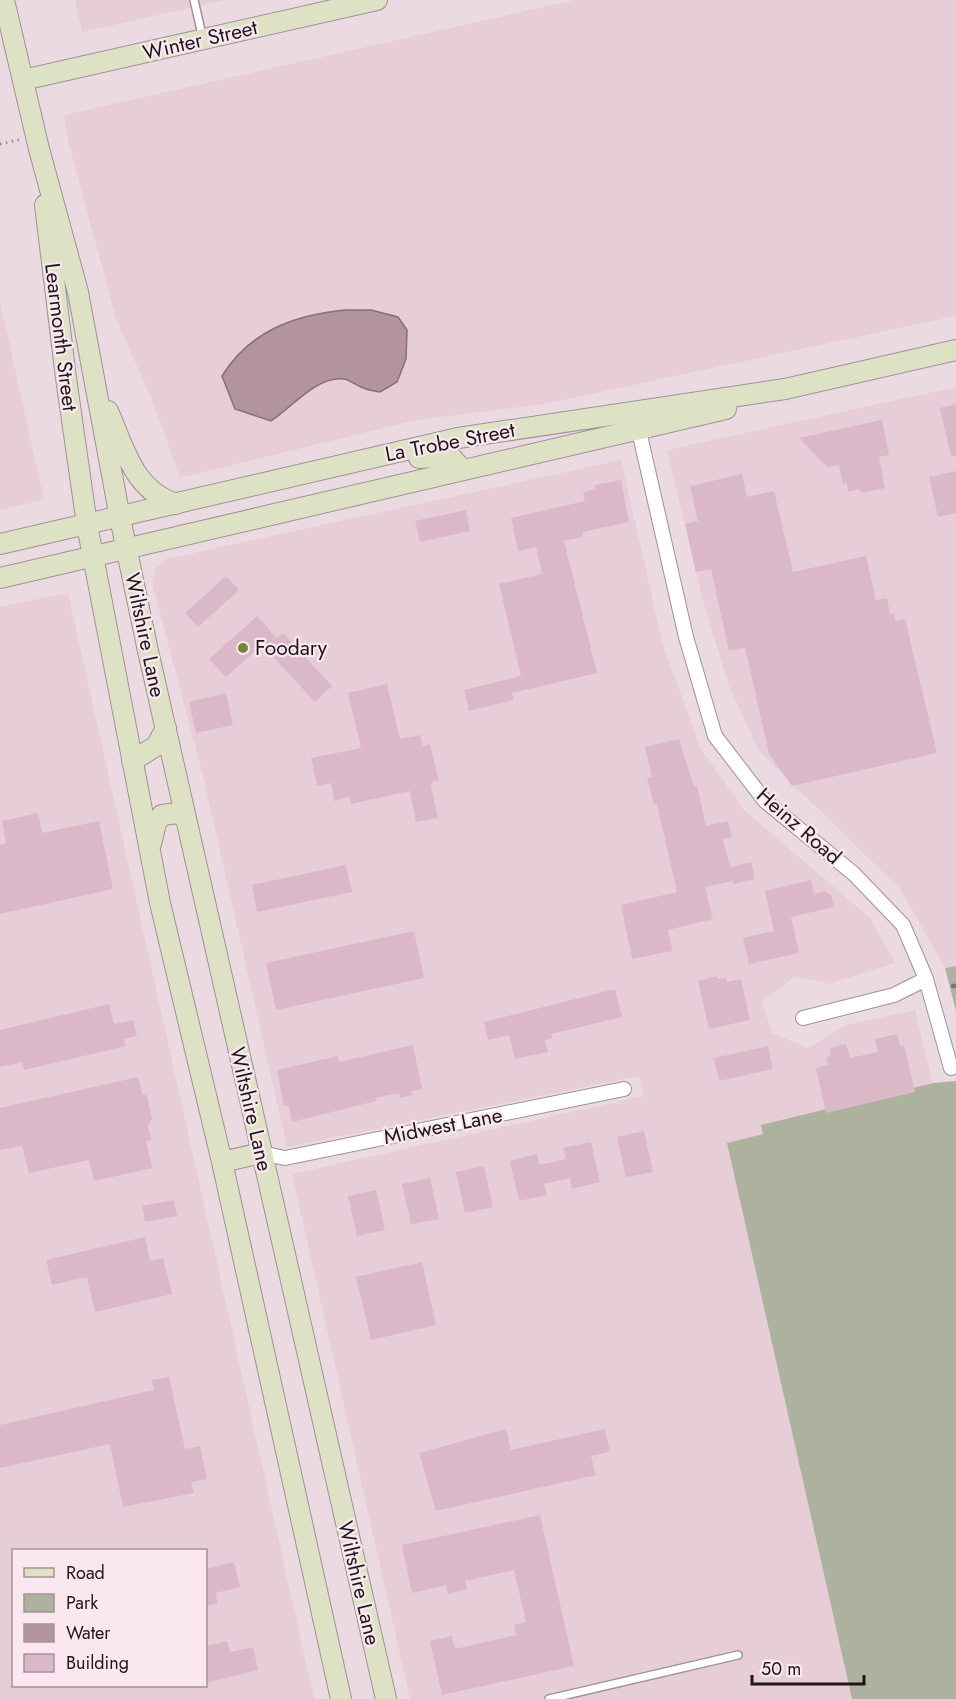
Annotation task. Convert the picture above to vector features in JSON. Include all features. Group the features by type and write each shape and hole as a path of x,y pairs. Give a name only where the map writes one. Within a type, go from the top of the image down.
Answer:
{"main road":[{"name":"Learmonth Street","path":"4,0 39,149 73,269 120,518"},
{"name":"Winter Street","path":"23,80 378,0"},
{"name":"Learmonth Street","path":"39,149 57,316 87,525"},
{"name":"La Trobe Street","path":"0,544 120,518 411,448 519,428 785,389 956,350"},
{"path":"94,378 130,463 143,484 158,498 176,504"},
{"name":"La Trobe Street","path":"0,579 94,556 364,482 462,469 639,431 717,412 785,389"},
{"path":"519,428 556,431 631,422 639,431"},
{"path":"287,478 330,478 364,482"},
{"name":"Wiltshire Lane","path":"120,518 165,728 386,1699"},
{"name":"Wiltshire Lane","path":"87,525 150,853 222,1162 341,1699"},
{"path":"132,761 154,748 165,728"},
{"path":"150,853 153,834 160,817 174,812 186,819"},
{"path":"222,1162 261,1154"}],"street":[{"name":"Heinz Road","path":"639,431 686,637 715,736 765,801 854,874 903,926 926,979 951,1068"},
{"path":"803,1018 894,995 926,979"},
{"name":"Midwest Lane","path":"261,1154 285,1158 624,1089"}],"lane":[{"path":"194,0 203,39"},
{"path":"549,1699 738,1655"}],"shaded area":[{"path":"75,0 226,0 82,32"},
{"path":"574,0 956,0 956,316 545,404 416,420 180,478 153,402 116,319 69,144 64,115"},
{"path":"0,301 44,500 0,510"},
{"path":"956,387 956,966 945,968 900,889 759,751 730,689 702,598 667,450"},
{"path":"621,460 663,645 701,749 744,810 870,918 895,963 829,984 795,976 762,1002 772,1033 808,1048 846,1025 915,1010 933,1083 762,1125 763,1134 727,1143 852,1699 410,1699 292,1174 643,1096 639,1076 287,1147 204,780 153,586 154,570 166,559"},
{"path":"68,593 314,1699 0,1699 0,607"}],"green space":[{"path":"956,966 956,1011 945,968"},
{"path":"956,1081 956,1699 852,1699 727,1143 763,1134 761,1125 933,1083"}],"water":[{"path":"371,310 398,317 407,330 406,359 397,382 380,392 366,389 348,380 334,379 306,393 271,421 235,409 222,376 246,347 275,328 291,321 326,312"}],"building":[{"path":"956,404 956,456 951,456 940,408"},
{"path":"882,420 889,455 879,457 885,488 861,493 860,489 848,492 847,483 843,484 839,465 827,467 799,438"},
{"path":"956,471 956,513 938,517 929,477"},
{"path":"742,474 747,497 774,491 793,572 866,556 876,600 887,598 890,614 894,613 896,621 905,619 937,753 792,786 769,754 745,647 729,651 711,569 696,572 685,524 698,521 690,486"},
{"path":"621,480 629,522 582,532 583,537 564,541 597,673 512,693 514,700 469,711 464,690 521,676 499,584 542,574 536,547 518,551 511,518 585,501 583,492 595,489 595,485"},
{"path":"466,510 470,531 420,542 415,521"},
{"path":"226,576 239,590 198,627 185,613"},
{"path":"257,616 277,638 283,633 332,686 315,702 262,645 226,677 209,659"},
{"path":"387,684 400,739 420,735 423,746 430,744 439,781 432,782 431,786 438,818 416,822 410,791 351,804 350,797 334,801 331,783 317,786 311,758 361,748 348,693"},
{"path":"226,693 233,725 196,733 189,702"},
{"path":"679,739 694,787 697,786 706,826 728,821 732,837 723,839 730,867 751,862 755,879 705,887 713,919 668,930 672,951 632,959 621,905 677,892 657,804 654,805 647,778 652,777 645,747"},
{"path":"38,813 42,833 99,821 113,889 0,914 0,845 6,843 2,821"},
{"path":"346,865 352,892 257,912 252,885"},
{"path":"811,880 814,894 825,891 831,895 834,907 791,917 799,953 749,964 743,938 774,931 765,891"},
{"path":"414,931 424,978 276,1010 266,963"},
{"path":"717,976 718,979 726,978 727,982 741,979 750,1020 709,1029 698,981"},
{"path":"615,989 622,1017 551,1034 552,1038 545,1040 548,1052 515,1059 509,1035 488,1040 484,1022"},
{"path":"109,1004 114,1024 133,1020 137,1036 124,1039 126,1046 24,1070 22,1062 0,1067 0,1030"},
{"path":"897,1034 900,1046 904,1045 915,1092 826,1113 816,1068 828,1065 826,1057 831,1056 830,1048 846,1044 850,1058 878,1052 875,1039"},
{"path":"413,1045 422,1089 411,1091 412,1095 400,1098 399,1093 375,1098 376,1101 292,1122 289,1106 284,1106 277,1070 338,1056 339,1062"},
{"path":"768,1046 773,1069 719,1081 714,1058"},
{"path":"138,1077 142,1093 147,1096 152,1119 148,1125 151,1140 146,1141 152,1168 94,1181 89,1160 29,1173 22,1146 0,1150 0,1108"},
{"path":"644,1131 653,1172 626,1177 617,1137"},
{"path":"591,1142 600,1182 572,1189 570,1178 544,1184 547,1195 519,1201 510,1161 537,1154 540,1165 566,1159 563,1148"},
{"path":"484,1166 493,1207 465,1213 456,1172"},
{"path":"430,1178 439,1219 411,1224 402,1184"},
{"path":"376,1190 385,1230 357,1236 348,1196"},
{"path":"174,1200 177,1216 145,1222 142,1206"},
{"path":"145,1237 150,1261 163,1258 172,1294 95,1312 87,1277 52,1285 46,1260"},
{"path":"422,1262 436,1325 371,1340 356,1277"},
{"path":"169,1377 185,1449 200,1446 207,1479 191,1482 194,1493 123,1507 110,1444 0,1468 0,1425 154,1390 152,1380"},
{"path":"506,1429 511,1450 605,1429 610,1452 591,1456 596,1475 436,1511 419,1453"},
{"path":"540,1515 574,1666 442,1695 430,1641 452,1636 455,1649 516,1635 514,1625 526,1622 514,1570 465,1581 467,1589 448,1594 446,1585 412,1593 402,1545"},
{"path":"234,1562 240,1587 216,1593 218,1603 207,1606 207,1569"},
{"path":"227,1641 230,1652 253,1647 258,1670 207,1683 207,1646"}],"place":[{"name":"Foodary","path":"243,648"}]}
